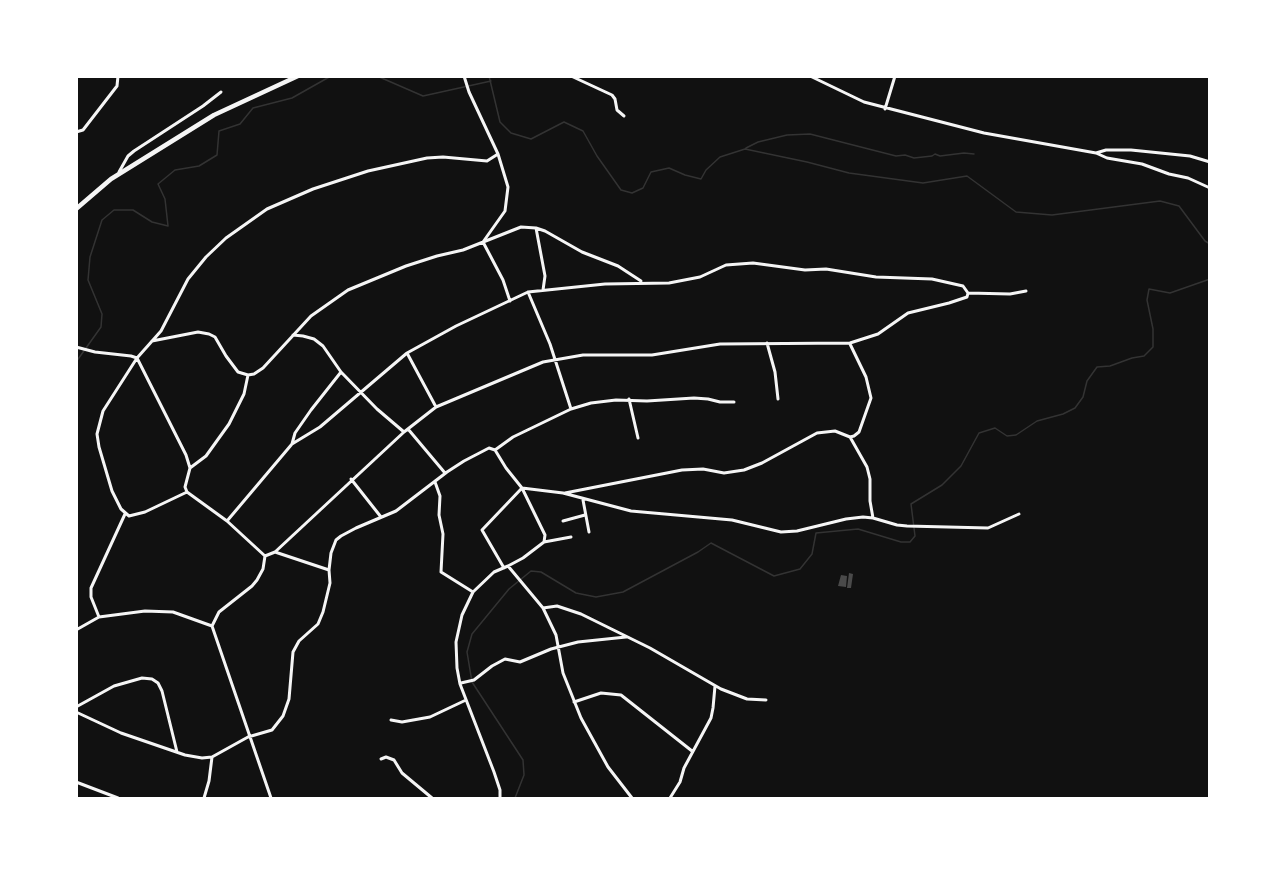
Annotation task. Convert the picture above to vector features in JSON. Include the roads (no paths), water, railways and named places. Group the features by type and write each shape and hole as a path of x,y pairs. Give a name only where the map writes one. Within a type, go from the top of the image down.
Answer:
{"main road":[{"path":"76,208 118,174 214,116 298,76"}],"street":[{"path":"76,132 83,130 117,86 118,76"},
{"path":"571,76 612,95 617,110 624,116"},
{"path":"810,76 848,96 885,109 984,133 1096,153 1107,158 1142,164 1168,174 1188,178 1209,188"},
{"path":"885,109 895,76"},
{"path":"465,78 469,92 498,154 508,186 507,205 483,242"},
{"path":"118,174 128,156 134,151 221,92"},
{"path":"1096,153 1106,150 1131,150 1190,156 1209,162"},
{"path":"187,492 134,516 129,516 117,502 106,476 97,434 103,411 137,358 161,331 188,279 206,257 226,238 267,209 313,189 368,171 427,158 487,161 498,154"},
{"path":"152,341 198,332 209,334 215,337 238,372 248,375 263,368 311,316 348,290 521,227 536,228 590,256 607,260 643,283"},
{"path":"536,228 545,276 543,290"},
{"path":"483,242 503,280 510,301"},
{"path":"227,521 292,444 320,427 407,353 456,326 528,292 682,281 700,277 726,265 753,263 805,270 826,268 876,277 932,279 963,286 968,294"},
{"path":"265,555 275,552 351,479 406,430 436,407 543,362 583,355 652,356 720,344 850,343 878,334 908,313 949,303 967,297 968,294 1010,294 1026,291"},
{"path":"528,292 550,344 571,409"},
{"path":"293,335 314,339 323,346 341,372 391,422 406,430 445,473"},
{"path":"766,343 775,372 777,399"},
{"path":"563,494 682,470 703,469 724,472 744,470 762,463 817,433 835,430 854,436 860,432 871,398 868,383 850,343"},
{"path":"76,347 137,358 186,455 190,468 185,487 187,492 227,521 265,555"},
{"path":"407,353 436,407"},
{"path":"292,444 295,433 341,372"},
{"path":"190,468 206,456 229,424 244,394 248,375"},
{"path":"495,450 513,436 571,409 591,403 629,399 646,401 702,398 734,402"},
{"path":"629,399 638,438"},
{"path":"850,436 867,467 873,518"},
{"path":"76,712 121,733 202,758 212,757 248,737 272,730 283,716 289,699 293,652 299,641 320,620 330,583 331,553 339,538 396,511 445,473 489,448 495,450 522,488 544,536 544,542"},
{"path":"351,479 381,517"},
{"path":"435,482 440,496 439,515 443,534 441,572 473,592"},
{"path":"522,488 563,494 645,513 732,520 788,532 846,519 873,518 907,526 988,528 1019,514"},
{"path":"522,488 482,530 506,567 543,608 553,627 563,673 574,702 600,754 632,798"},
{"path":"584,500 589,532"},
{"path":"99,617 91,597 91,588 125,513"},
{"path":"563,521 585,515"},
{"path":"500,798 496,778 460,684 456,642 462,615 473,592 494,572 538,548 544,542 571,537"},
{"path":"275,552 329,570"},
{"path":"265,555 263,569 257,580 219,612 212,626 270,798"},
{"path":"543,608 556,606 581,614 650,648 715,686 747,699 766,700"},
{"path":"76,630 99,617 123,612 159,611 189,617 212,626"},
{"path":"460,684 474,680 505,659 520,662 559,647 585,641 627,637"},
{"path":"76,707 114,686 142,678 152,679 158,683 162,691 177,752"},
{"path":"670,798 680,782 692,751 711,718 715,686"},
{"path":"574,702 601,693 621,695 692,751"},
{"path":"392,720 406,722 430,717 466,700"},
{"path":"204,798 212,757"},
{"path":"381,759 394,760 402,773 432,798"},
{"path":"76,782 118,798"}],"waterway":[{"path":"76,362 101,327 102,314 88,280 90,257 102,220 114,210 133,210 152,222 168,226 165,199 158,184 175,170 199,166 217,155 219,131 240,124 253,108 292,98 331,76"},
{"path":"377,76 423,96 491,81"},
{"path":"489,76 500,122 511,133 531,139 564,122 583,131 621,190 632,193 643,188 651,172 669,168 701,179 706,170 720,157 745,149 849,173 923,183 967,176 1016,212 1052,215 1160,201 1179,206 1205,241 1210,244"},
{"path":"746,148 758,142 787,135 810,134 896,156 905,155 914,158 935,154 940,156 974,154"},
{"path":"515,798 524,775 523,760 472,682 467,652 472,634 509,589 531,571 541,572 576,593 596,597 623,592 711,543 774,576 800,569 812,554 816,533 858,529 901,542 910,542 915,536 911,504 942,485 961,466 979,433 995,428 1007,436 1016,435 1037,421 1075,408 1083,397 1087,381 1097,367 1110,366 1144,356 1153,347 1153,329 1147,300 1149,289 1170,293 1210,279"}]}
